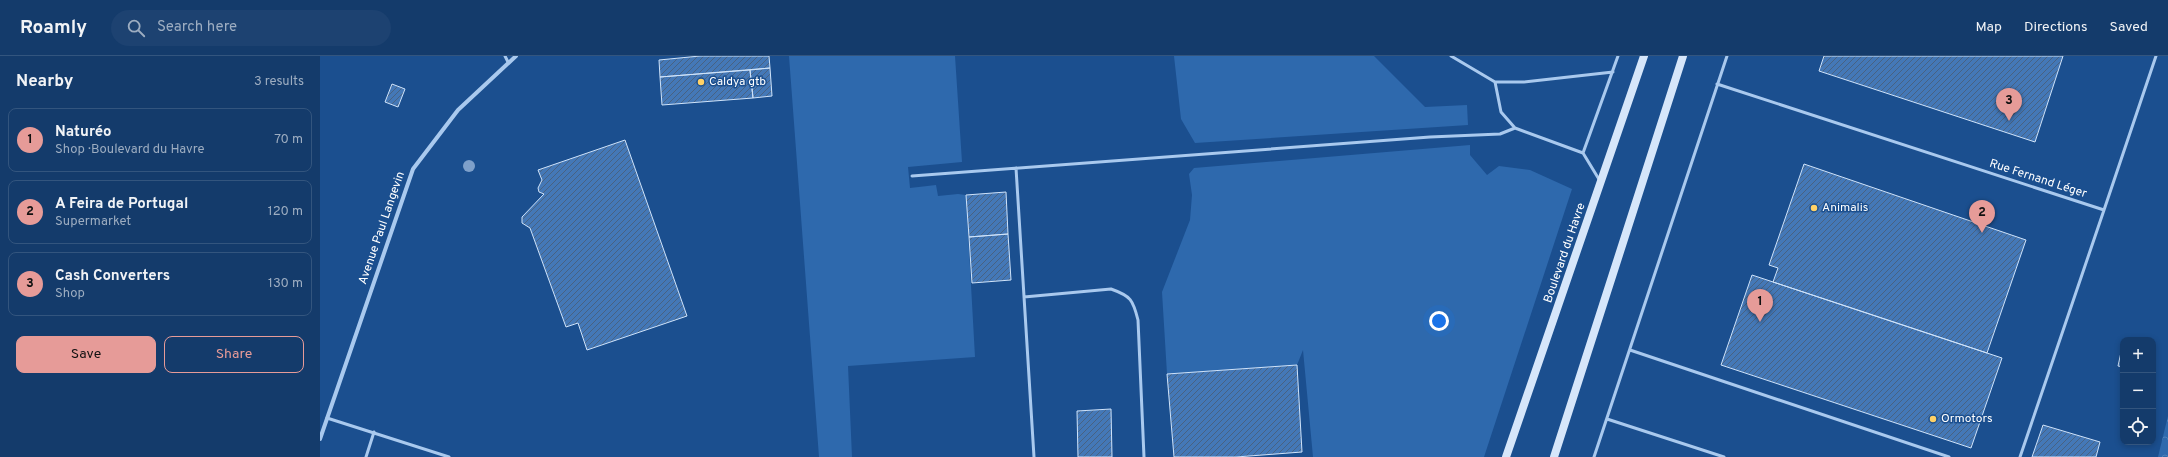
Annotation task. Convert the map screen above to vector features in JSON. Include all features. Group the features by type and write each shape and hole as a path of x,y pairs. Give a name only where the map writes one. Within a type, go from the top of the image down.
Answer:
{"main road":[{"name":"Boulevard du Havre","path":"1506,457 1644,56"},
{"path":"1554,457 1683,56"}],"street":[{"name":"Avenue Paul Langevin","path":"320,439 413,169 458,110 516,56"}],"lane":[{"path":"505,56 508,62"},
{"path":"1451,56 1496,82 1524,82 1613,72"},
{"path":"1583,153 1618,56"},
{"path":"1594,457 1727,56"},
{"path":"2020,457 2156,56"},
{"path":"1496,82 1501,112 1515,128 1583,153 1601,184"},
{"name":"Rue Fernand Léger","path":"1717,84 2104,210"},
{"path":"912,176 1430,137 1500,134 1515,128"},
{"path":"1016,168 1034,457"},
{"path":"1024,297 1111,289 1124,294 1133,302 1138,320 1144,457"},
{"path":"1630,350 1949,457"},
{"path":"327,418 450,457"},
{"path":"1607,419 1724,457"},
{"path":"366,457 374,432"}],"green space":[{"path":"789,56 955,56 962,162 908,167 910,188 936,185 938,196 958,194 966,195 975,357 848,366 852,457 819,457"},
{"path":"1174,56 1374,56 1425,107 1467,105 1468,125 1195,143 1181,119"},
{"path":"1470,145 1470,155 1487,175 1499,166 1530,170 1572,189 1484,457 1313,457 1303,350 1297,365 1167,374 1162,292 1190,220 1192,195 1189,174 1194,168"},
{"path":"2168,416 2168,457 2158,457"}],"building":[{"path":"700,56 769,56 770,68 660,77 659,60"},
{"path":"1824,56 2063,56 2035,142 1819,71"},
{"path":"770,68 772,96 753,98 750,70"},
{"path":"750,70 753,98 662,105 660,77"},
{"path":"392,84 405,89 398,107 385,102"},
{"path":"625,140 687,316 587,350 578,323 566,327 530,228 522,223 522,217 544,194 539,192 538,188 542,180 538,170"},
{"path":"1804,164 2026,240 1987,353 1773,282 1778,268 1769,265"},
{"path":"1006,192 1008,234 969,237 966,195"},
{"path":"1008,234 1011,280 972,283 969,237"},
{"path":"1752,275 2002,358 1971,448 1721,365"},
{"path":"1297,365 1302,452 1236,457 1174,457 1167,374"},
{"path":"1111,409 1112,457 1078,457 1077,411"},
{"path":"2043,425 2100,442 2096,457 2032,457"}],"place":[{"name":"Caldya gtb","path":"701,82"},
{"name":"Cash Converters","path":"2009,121"},
{"name":"Animalis","path":"1814,208"},
{"name":"A Feira de Portugal","path":"1982,233"},
{"name":"Naturéo","path":"1760,322"},
{"name":"Ormotors","path":"1933,419"}]}
